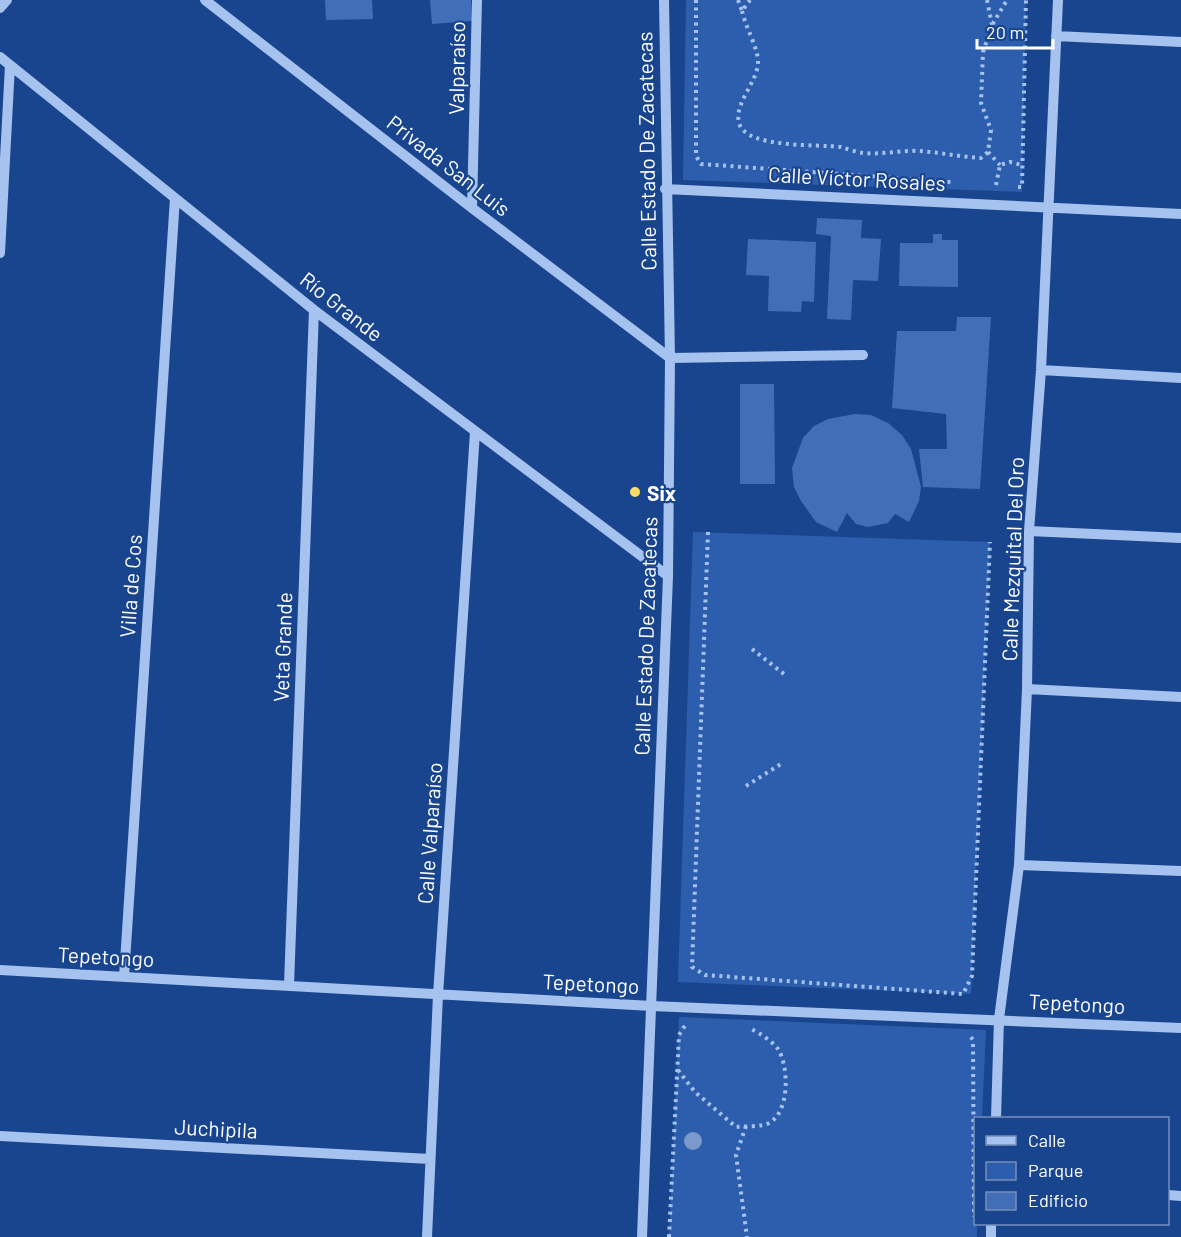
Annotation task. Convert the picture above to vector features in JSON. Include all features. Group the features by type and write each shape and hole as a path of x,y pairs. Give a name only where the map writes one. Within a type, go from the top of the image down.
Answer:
{"street":[{"path":"0,8 7,0"},
{"name":"Privada San Luis","path":"205,0 472,208 670,358"},
{"name":"Valparaíso","path":"472,208 477,0"},
{"name":"Calle Estado De Zacatecas","path":"642,1237 668,576 670,358 665,189 664,0"},
{"name":"Calle Mezquital Del Oro","path":"996,1117 999,1019 1019,865 1027,689 1029,531 1041,370 1058,0"},
{"path":"1056,36 1181,42"},
{"name":"Río Grande","path":"0,57 314,310 668,576"},
{"path":"0,253 10,65"},
{"name":"Calle Víctor Rosales","path":"665,189 1181,214"},
{"name":"Villa de Cos","path":"124,977 174,198"},
{"name":"Veta Grande","path":"289,985 314,310"},
{"path":"670,358 863,355"},
{"path":"1041,370 1181,378"},
{"name":"Calle Valparaíso","path":"427,1237 438,995 475,432"},
{"path":"1029,531 1181,538"},
{"path":"1027,689 1181,697"},
{"path":"1019,865 1181,871"},
{"name":"Tepetongo","path":"0,970 652,1006 1181,1028"},
{"name":"Juchipila","path":"0,1136 430,1159"}],"path":[{"path":"696,0 696,156 701,164 960,183"},
{"path":"738,0 758,59 757,74 739,111 739,124 747,135 761,140 816,147 839,147 863,153 917,151 981,158 988,152 991,130 981,103 983,52 992,25 1007,0"},
{"path":"742,11 750,0"},
{"path":"987,0 992,25"},
{"path":"1013,186 1022,187 1026,0"},
{"path":"988,152 1000,165"},
{"path":"1000,165 1011,162 1022,165"},
{"path":"996,185 1000,165"},
{"path":"984,184 1004,186"},
{"path":"708,532 692,967 705,975 963,994 972,976 990,542"},
{"path":"752,649 784,674"},
{"path":"746,786 784,762"},
{"path":"669,1237 679,1035 691,1017"},
{"path":"677,1069 695,1092 736,1127 768,1124 779,1114 786,1094 786,1080 778,1049 760,1033 741,1023"},
{"path":"969,1035 974,1040 974,1226"},
{"path":"746,1126 736,1155 747,1237"}],"green space":[{"path":"686,0 1026,0 1022,192 683,180"},
{"path":"693,532 990,542 971,994 678,982"},
{"path":"679,1017 986,1030 982,1117 974,1117 974,1225 977,1225 977,1237 669,1237"}],"building":[{"path":"325,0 372,0 373,19 326,20"},
{"path":"430,0 471,0 472,21 432,24"},
{"path":"817,218 862,220 861,238 881,239 878,281 853,280 851,320 827,319 831,236 816,234"},
{"path":"933,234 942,234 942,240 958,240 958,287 899,286 900,243 933,243"},
{"path":"748,239 816,242 814,302 802,301 801,312 768,311 769,276 746,275"},
{"path":"957,317 991,317 980,489 923,487 919,449 947,449 946,414 892,408 897,331 956,331"},
{"path":"740,384 774,384 775,484 740,484"},
{"path":"855,414 871,415 888,423 902,435 911,449 921,487 919,501 909,522 895,514 888,523 868,527 856,524 847,513 837,532 816,522 794,487 792,468 803,438 814,426 828,419"}],"place":[{"name":"Six","path":"635,492"}]}
